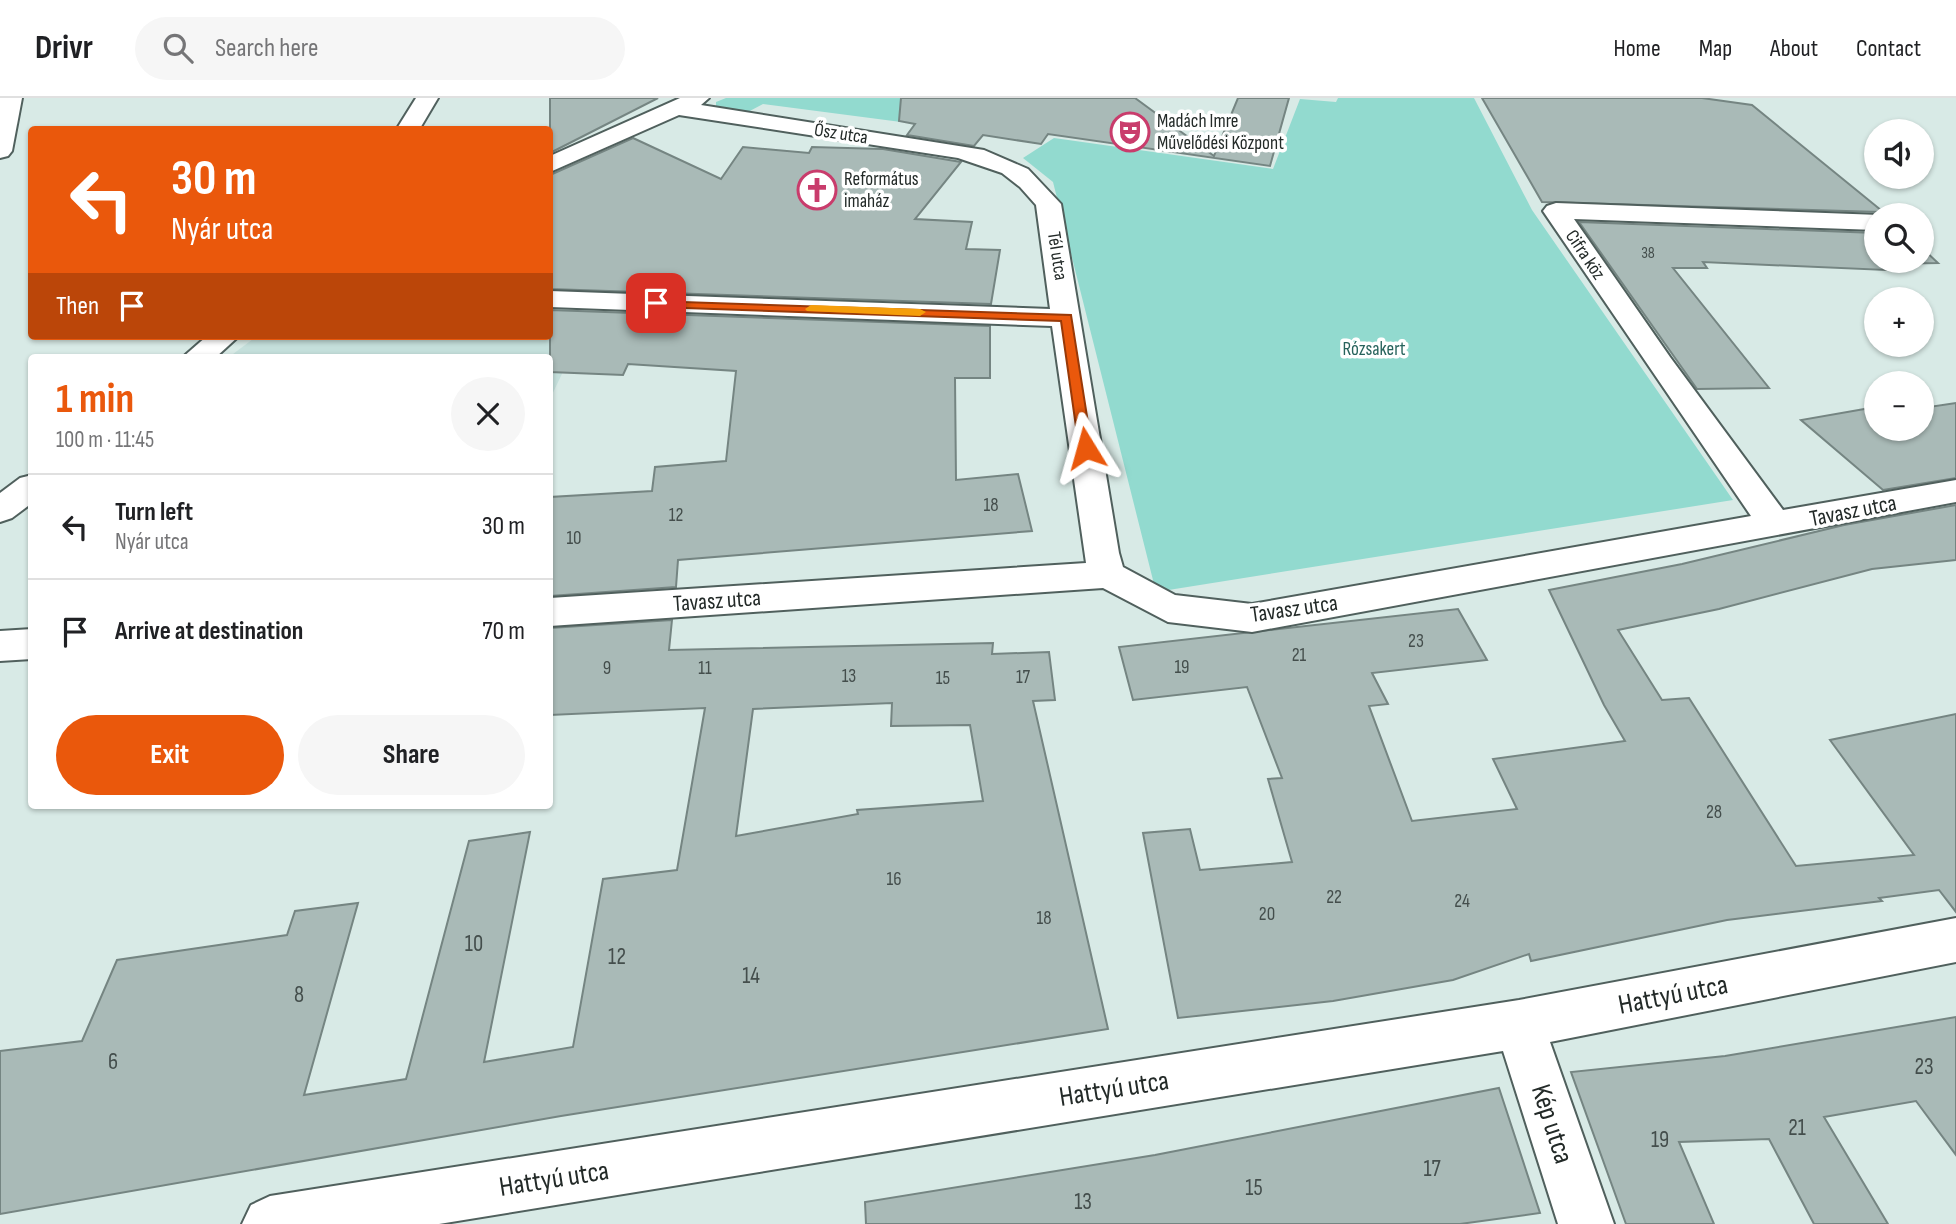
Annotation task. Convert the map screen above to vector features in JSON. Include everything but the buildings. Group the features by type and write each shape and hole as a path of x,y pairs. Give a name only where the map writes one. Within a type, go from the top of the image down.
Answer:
{"street":[{"path":"0,151 11,98"},
{"path":"410,126 427,98"},
{"path":"553,164 698,98"},
{"name":"Ősz utca","path":"676,108 960,151 1006,163"},
{"name":"Tél utca","path":"1006,163 1033,184 1048,204 1101,553 1108,575"},
{"name":"Cifra köz","path":"1775,526 1556,211 1864,222"},
{"path":"553,299 1066,318"},
{"path":"202,354 220,340"},
{"path":"0,510 28,489"},
{"name":"Tavasz utca","path":"553,612 1108,575 1168,608 1252,618 1775,526 1956,491"},
{"path":"0,646 28,644"},
{"name":"Hattyú utca","path":"270,1224 1519,1024 1956,940"},
{"name":"Kép utca","path":"1519,1024 1586,1224"}],"shaded area":[{"path":"553,313 590,315 553,393 553,354 233,354 252,340 553,340"}],"green space":[{"path":"726,98 922,98 901,122 763,104 746,113 716,106 716,102"},
{"name":"Rózsakert","path":"1338,98 1474,98 1532,210 1733,500 1156,592 1053,182 1023,158 1054,138 1273,169 1300,99 1336,102"}],"slow traffic":[{"path":"811,309 920,312"}],"place":[{"name":"Madách Imre Művelődési Központ","path":"1130,132"},
{"name":"Református imaház","path":"817,190"}],"route":[{"path":"656,303 1066,318 1086,448"}]}
